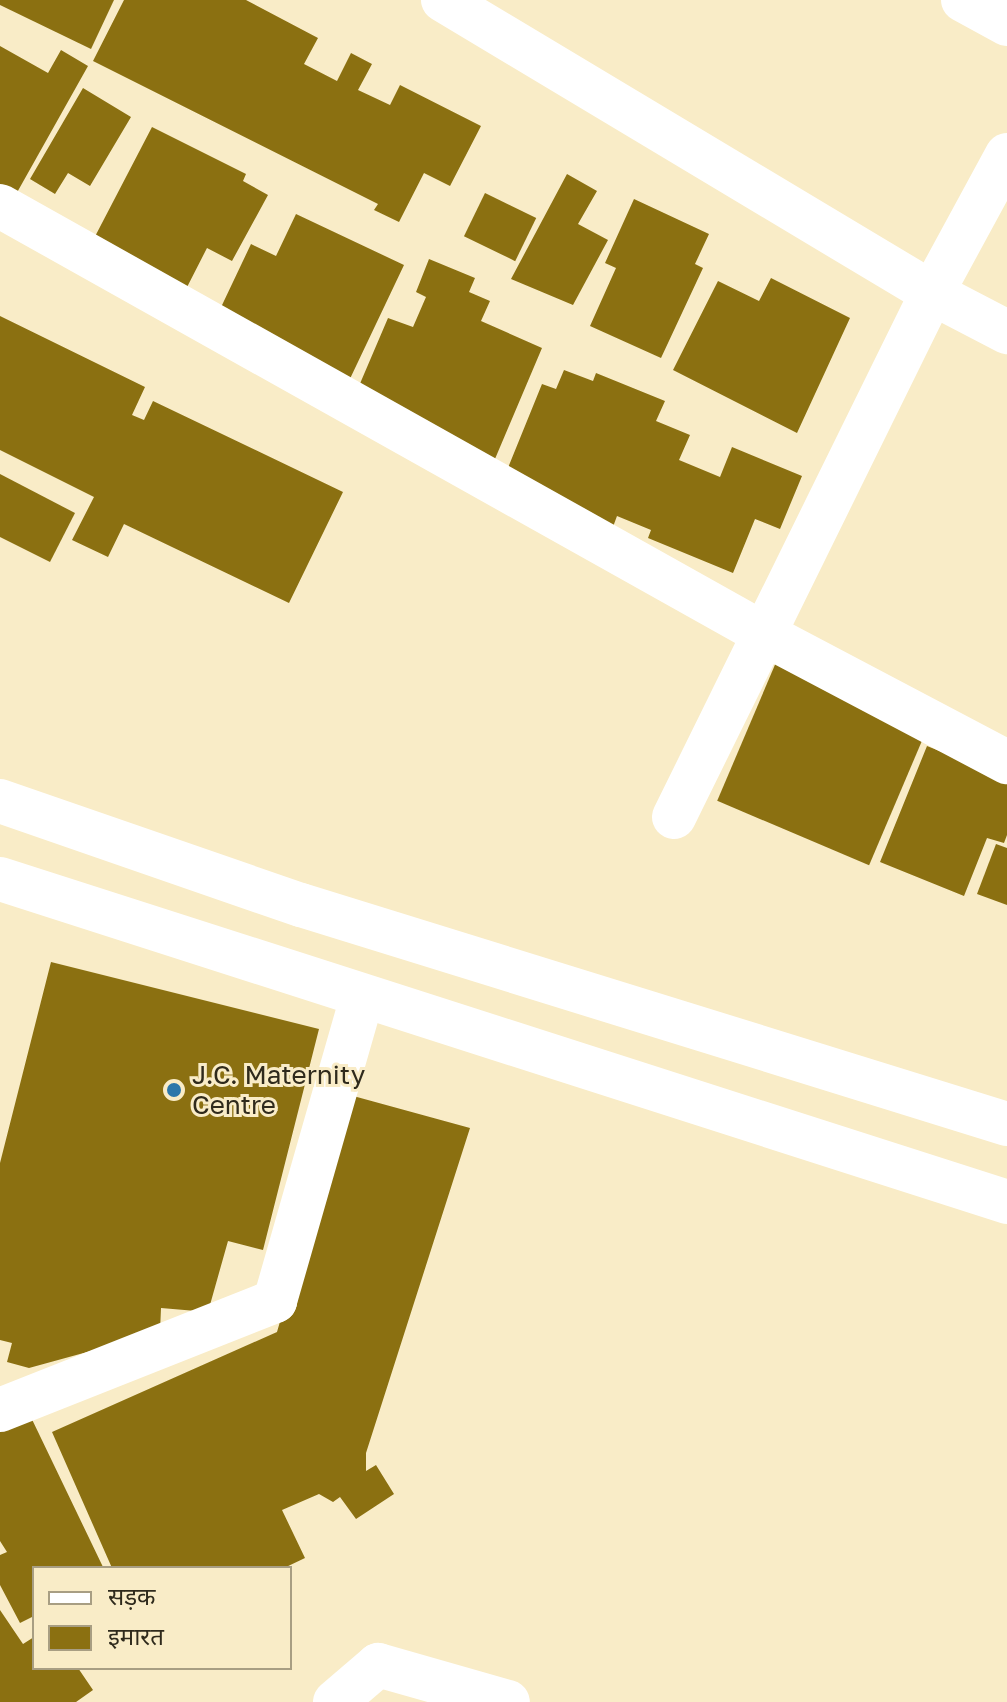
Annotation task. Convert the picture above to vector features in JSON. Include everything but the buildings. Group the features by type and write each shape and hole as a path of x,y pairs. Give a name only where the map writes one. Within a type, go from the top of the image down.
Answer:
{"street":[{"path":"443,0 932,293 1007,332"},
{"path":"963,0 1007,24"},
{"path":"674,817 932,293 1007,155"},
{"path":"0,206 764,634 1007,762"},
{"path":"0,801 301,905 1007,1124"},
{"path":"0,879 362,998 1007,1202"},
{"path":"0,1410 275,1301 362,998"},
{"path":"335,1702 378,1665 508,1702"}],"place":[{"name":"J.C. Maternity Centre","path":"174,1090"}]}
